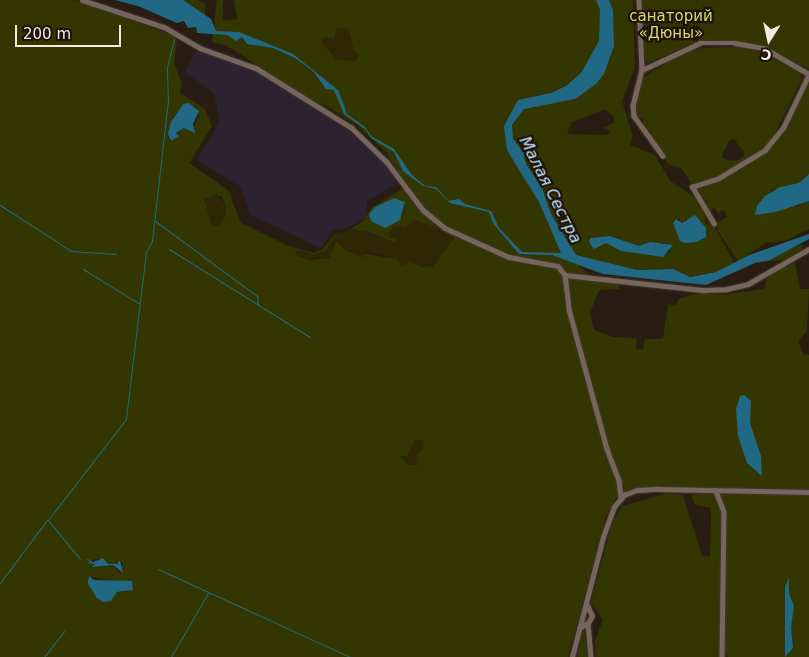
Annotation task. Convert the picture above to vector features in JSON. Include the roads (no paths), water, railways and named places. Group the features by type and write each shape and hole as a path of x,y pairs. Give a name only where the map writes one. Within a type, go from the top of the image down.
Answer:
{"street":[{"path":"82,0 164,27 200,48 263,72 358,133 388,162 423,210 445,228 509,258 558,266 565,275 569,309 606,449 619,481 621,497 603,537 572,657"},
{"path":"639,0 642,70 633,105 634,116 663,156"},
{"path":"642,70 700,43 734,43 754,44 809,74 783,128 765,150 719,178 692,188 714,224"},
{"path":"565,275 704,290 727,289 748,284 809,249"},
{"path":"621,497 637,490 809,492"},
{"path":"716,491 724,512 722,657"},
{"path":"586,603 592,613 588,623 591,657"},
{"path":"579,628 588,623"}],"water":[{"path":"115,0 183,0 211,19 216,31 239,32 293,54 338,90 347,114 365,127 371,136 394,149 412,175 425,186 436,187 449,201 459,199 465,204 491,211 499,228 522,252 561,253 539,202 507,150 504,126 518,100 551,93 566,86 581,73 599,41 600,9 596,0 609,0 613,10 614,46 604,74 596,84 575,99 524,109 512,125 513,139 523,152 526,164 542,188 551,214 576,255 637,270 673,269 690,277 716,272 749,255 809,234 809,239 770,260 755,263 706,285 603,274 552,255 519,254 493,223 489,212 450,203 436,189 423,186 403,171 394,152 371,138 366,130 344,114 334,90 326,89 313,71 295,58 273,48 247,44 242,37 236,41 227,35 197,33 196,27 188,28 184,21 177,23 138,6"},
{"path":"189,103 199,111 193,124 195,133 184,128 176,133 179,136 171,141 168,134 171,122 183,104"},
{"path":"809,174 809,201 776,212 755,215 757,206 765,196 780,187 799,183"},
{"path":"394,198 405,202 400,220 385,228 371,221 369,214 375,207"},
{"path":"695,215 706,228 706,237 697,242 685,243 680,241 673,223 676,219 682,223"},
{"path":"610,236 639,246 650,242 673,245 663,257 621,251 606,243 594,249 589,242 590,238"},
{"path":"744,395 751,401 750,423 761,456 762,476 747,463 738,436 736,409 740,396"},
{"path":"86,558 93,562 103,558 108,564 117,564 120,560 123,573 113,565 91,567 95,564 86,563 90,562"},
{"path":"89,576 94,580 132,581 133,590 117,592 111,601 103,602 97,598 88,584"},
{"path":"789,578 789,594 794,606 791,627 793,648 785,657 785,586"}],"waterway":[{"path":"80,559 48,520 126,419 146,252 152,241 168,101 167,67 174,39"},
{"path":"0,205 71,251 116,254"},
{"path":"155,221 257,296 258,305"},
{"path":"169,249 310,337"},
{"path":"83,269 140,304"},
{"path":"0,583 47,520"},
{"path":"158,569 350,657"},
{"path":"171,657 208,593"},
{"path":"44,657 64,631"}],"park label":[{"name":"санаторий «Дюны»","path":"671,24"}],"water label":[{"name":"Малая Сестра","path":"550,190"}]}
